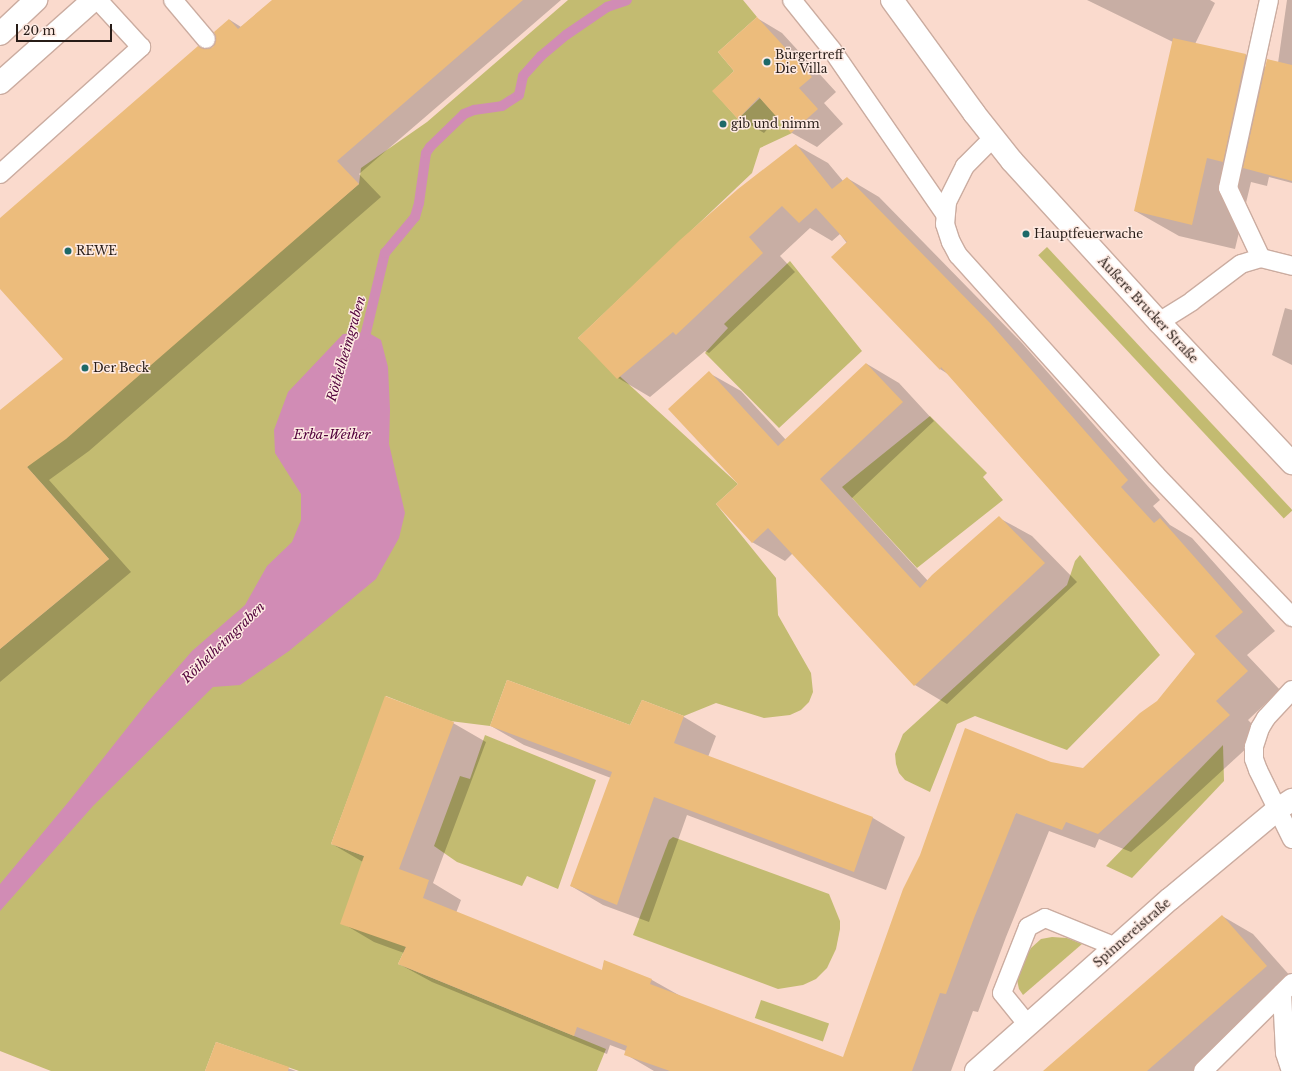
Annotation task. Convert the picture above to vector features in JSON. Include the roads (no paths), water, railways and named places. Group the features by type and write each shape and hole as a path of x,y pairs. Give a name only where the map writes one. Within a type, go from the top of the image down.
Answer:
{"street":[{"path":"0,34 36,0"},
{"path":"0,83 93,0"},
{"name":"Äußere Brucker Straße","path":"892,0 993,138 1159,322 1292,463"},
{"name":"Spinnereistraße","path":"976,1071 1116,947 1285,804"}],"lane":[{"path":"0,174 141,47 98,0"},
{"path":"173,0 206,39"},
{"path":"792,0 832,50 945,214"},
{"path":"1261,258 1228,188 1269,0"},
{"path":"993,138 965,166 949,195 945,214 945,224 951,242 958,255 1156,475 1292,617"},
{"path":"1159,322 1192,301 1241,264 1261,258 1292,266"},
{"path":"1292,690 1266,718 1260,728 1254,747 1254,759 1258,770 1285,804 1292,839"},
{"path":"1028,1025 1002,993 1028,927 1045,918 1116,947"},
{"path":"1203,1071 1287,988"},
{"path":"1287,988 1286,1053 1291,1071"}],"water":[{"name":"Erba-Weiher","path":"367,332 381,340 388,367 390,410 389,444 405,513 399,538 376,579 289,651 240,685 213,687 93,806 0,911 0,884 70,800 146,704 192,651 245,605 267,566 292,542 301,520 301,494 275,453 274,430 288,392 343,334"}],"waterway":[{"name":"Röthelheimgraben","path":"363,345 385,253 415,217 419,203 426,153 430,147 464,114 474,110 502,106 519,95 523,76 541,56 566,35 607,7 627,0"}],"place":[{"name":"Bürgertreff Die Villa","path":"767,62"},
{"name":"gib und nimm","path":"723,124"},
{"name":"Hauptfeuerwache","path":"1026,234"},
{"name":"REWE","path":"68,251"},
{"name":"Der Beck","path":"85,368"}]}
